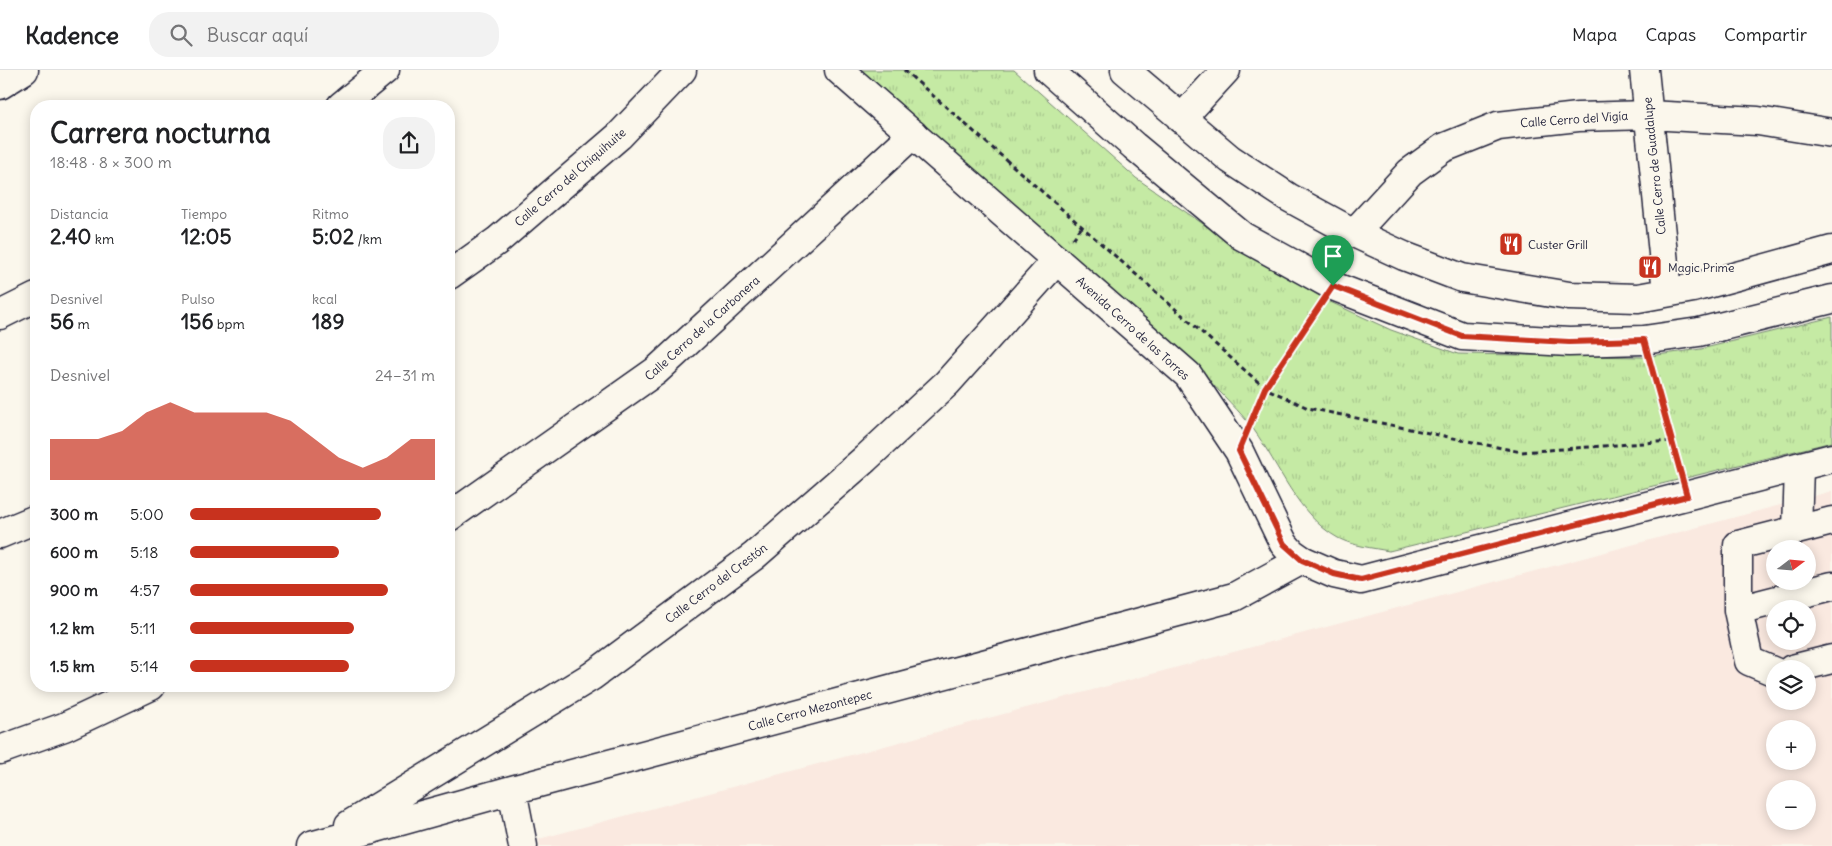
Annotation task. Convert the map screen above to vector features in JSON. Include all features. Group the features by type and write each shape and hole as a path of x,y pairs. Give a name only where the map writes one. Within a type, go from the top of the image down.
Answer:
{"street":[{"path":"0,85 24,70"},
{"path":"348,100 385,70"},
{"name":"Calle Cerro del Chiquihuite","path":"455,271 497,241 619,136 682,70"},
{"name":"Avenida Cerro de las Torres","path":"840,70 1188,375 1239,451 1282,540 1292,553 1302,560 1334,574 1361,580 1832,458"},
{"path":"1048,70 1134,146 1242,236 1333,286 1462,336 1569,342 1644,340 1699,332 1832,299"},
{"path":"1125,70 1230,159 1288,197 1354,233 1404,256 1462,278 1569,296 1638,298 1693,288 1832,250"},
{"path":"1181,119 1226,70"},
{"name":"Calle Cerro de Guadalupe","path":"1644,70 1667,292"},
{"name":"Calle Cerro del Vigía","path":"1354,233 1410,172 1443,148 1498,126 1578,117 1649,115 1758,121 1832,132"},
{"name":"Calle Cerro de la Carbonera","path":"455,513 656,371 913,134"},
{"name":"Calle Cerro del Crestón","path":"317,844 592,676 754,556 865,459 947,383 1057,260"},
{"path":"0,315 30,300"},
{"path":"1797,530 1799,466"},
{"path":"1766,669 1749,662 1738,610 1738,544 1832,520"},
{"path":"0,534 30,522"},
{"name":"Calle Cerro Mezontepec","path":"317,844 1234,597 1302,560"},
{"path":"1738,610 1832,586"},
{"path":"1816,663 1832,659"},
{"path":"0,750 64,727 137,692"},
{"path":"512,790 523,846"}],"path":[{"path":"904,70 1081,228 1265,388 1308,408 1521,452 1671,441"},
{"path":"1239,451 1265,388 1333,286"},
{"path":"1644,340 1687,496"}],"shaded area":[{"path":"1832,491 1832,846 540,846 539,839"}],"green space":[{"path":"853,70 1014,70 1136,178 1234,245 1326,300 1391,330 1458,354 1643,357 1701,349 1832,317 1832,442 1389,551 1344,541 1324,528 1300,503 1254,430 1237,409 1205,376"}],"place":[{"name":"Custer Grill","path":"1511,244"},
{"name":"Magic Prime","path":"1650,267"}],"route":[{"path":"1333,286 1462,336 1569,342 1644,340 1687,496 1361,580 1334,574 1302,560 1284,544 1239,451 1265,388 1333,286"}]}
